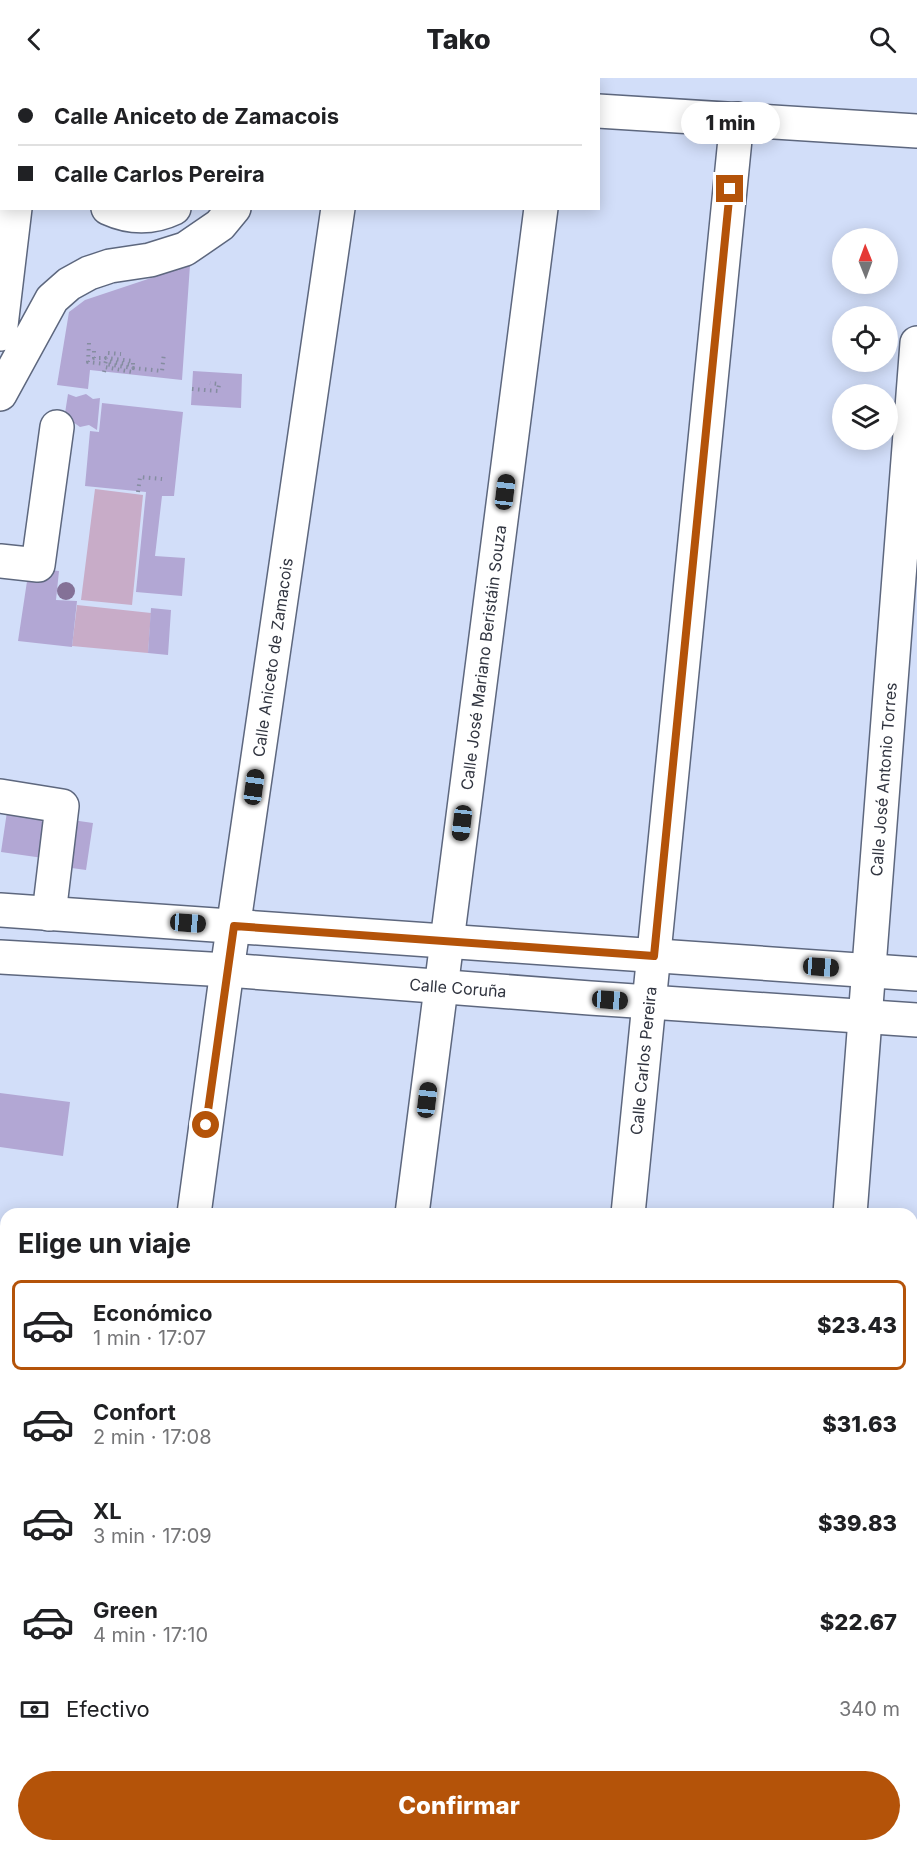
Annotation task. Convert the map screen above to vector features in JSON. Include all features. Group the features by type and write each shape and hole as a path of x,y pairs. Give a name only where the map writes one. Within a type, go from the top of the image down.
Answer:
{"main road":[{"path":"600,111 917,131"},
{"name":"Calle Carlos Pereira","path":"629,1208 737,119"},
{"path":"0,334 15,210"},
{"path":"112,210 123,215 140,217 157,215 169,210"},
{"path":"0,394 51,299 89,273 110,266 150,260 185,249 220,225 232,210"},
{"name":"Calle Aniceto de Zamacois","path":"195,1208 227,970 338,210"},
{"name":"Calle José Mariano Beristáin Souza","path":"413,1208 541,210"},
{"name":"Calle José Antonio Torres","path":"850,1208 917,343"},
{"path":"0,561 38,565 57,427"},
{"path":"0,796 62,806 49,914"},
{"path":"0,910 917,974"},
{"name":"Calle Coruña","path":"0,957 227,970 917,1020"}],"path":[{"path":"89,343 88,362 162,371 164,353"},
{"path":"94,351 94,358 133,361 133,365 106,361 105,364"},
{"path":"106,358 108,353 120,354"},
{"path":"104,372 105,367 132,372 133,368"},
{"path":"192,389 218,391 219,384 210,383"},
{"path":"138,492 140,477 162,479"}],"shaded area":[{"path":"95,489 143,495 132,605 81,600"},
{"path":"77,605 151,613 148,653 72,646"}],"building":[{"path":"190,265 182,380 90,370 88,389 57,385 69,312 85,300"},
{"path":"193,371 242,374 241,408 191,405"},
{"path":"68,394 76,397 86,394 93,399 100,398 97,430 89,425 80,427 73,422 63,426"},
{"path":"102,403 183,412 174,496 162,496 155,556 185,558 182,596 136,592 146,492 85,486 90,431 99,432"},
{"path":"29,568 59,571 56,600 77,601 72,647 18,641"},
{"path":"151,608 171,610 168,655 148,653"},
{"path":"8,805 51,817 93,823 86,870 43,864 43,858 1,852"},
{"path":"0,1093 70,1102 63,1156 0,1147"}],"route":[{"path":"206,1125 234,926 654,956 730,189"}]}
